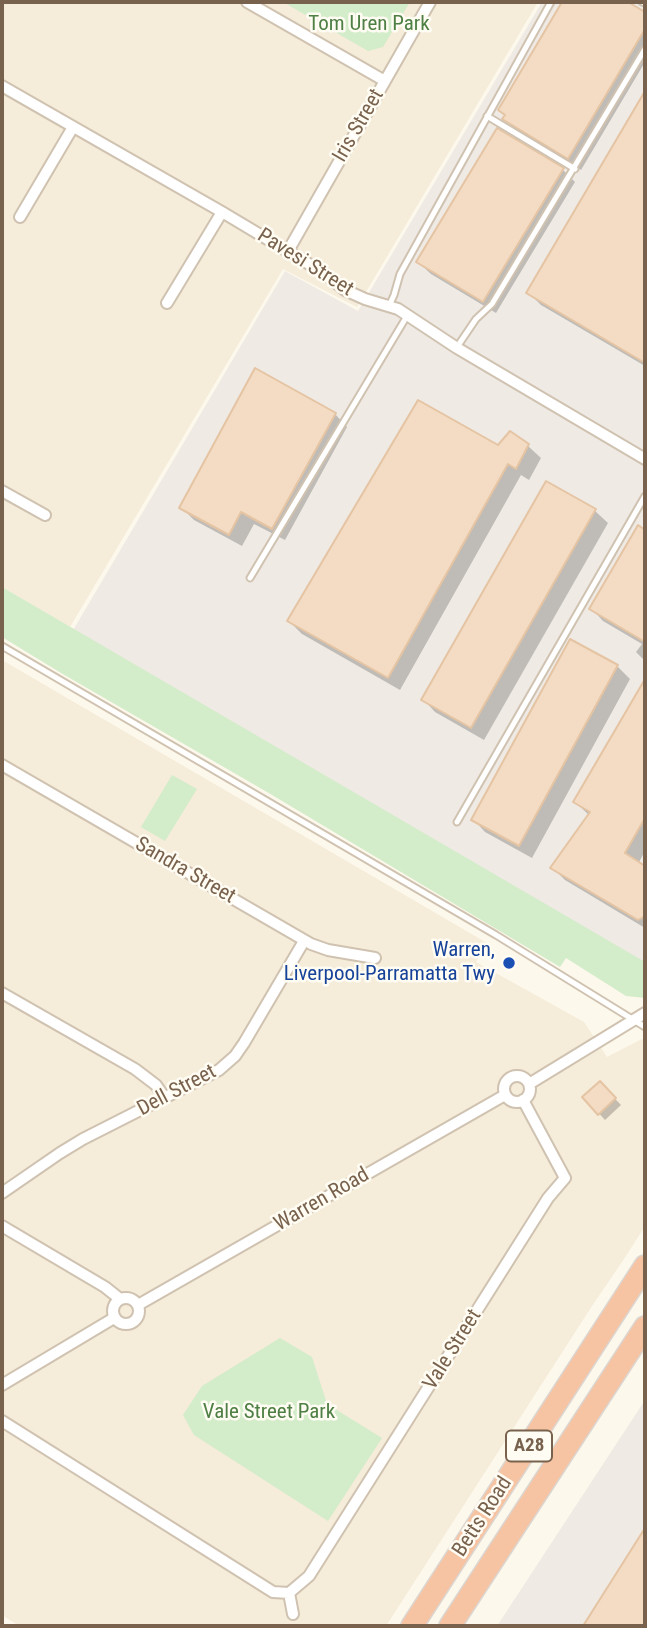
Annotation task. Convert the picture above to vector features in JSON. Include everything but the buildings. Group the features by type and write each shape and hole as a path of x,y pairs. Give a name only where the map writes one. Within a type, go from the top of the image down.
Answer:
{"highway":[{"name":"Betts Road","path":"412,1626 645,1266"},
{"name":"Betts Road","path":"450,1626 645,1327"}],"street":[{"path":"247,2 384,81"},
{"name":"Iris Street","path":"288,251 430,2"},
{"name":"Pavesi Street","path":"2,86 288,251 324,273 345,290 408,315 457,348 645,459"},
{"path":"20,217 73,127"},
{"path":"167,303 222,212"},
{"path":"2,491 45,515"},
{"name":"Sandra Street","path":"2,765 304,941 328,950 375,958"},
{"name":"Dell Street","path":"2,1194 71,1146 219,1070 235,1056 304,941"},
{"path":"2,993 135,1069 156,1085 165,1098"},
{"path":"529,1084 645,1013"},
{"path":"519,1076 529,1084 530,1091 523,1100 512,1100 505,1095 505,1083 510,1077 519,1076"},
{"name":"Warren Road","path":"138,1305 505,1095"},
{"name":"Vale Street","path":"289,1592 309,1576 541,1210 565,1178 523,1100"},
{"path":"2,1226 105,1287 120,1299"},
{"path":"129,1298 138,1305 139,1315 129,1324 121,1324 112,1314 113,1307 120,1299 129,1298"},
{"path":"2,1385 114,1318"},
{"path":"2,1421 273,1592 289,1592 293,1614"}],"lane":[{"path":"389,306 400,274 551,2"},
{"path":"457,348 476,318 492,304 645,49"},
{"path":"488,116 575,169"},
{"path":"250,578 408,315"},
{"path":"457,822 645,496"},
{"path":"2,646 496,935 645,1027"}],"shaded area":[{"path":"2,2 538,2 357,307 283,269 70,627 2,587"},
{"path":"542,2 645,2 645,974 69,637 285,271 358,311"},
{"path":"2,660 487,943 476,962 584,1022 607,1057 642,1039 645,1041 645,1226 386,1626 19,1626 2,1615"},
{"path":"645,1400 645,1626 497,1626"}],"green space":[{"name":"Tom Uren Park","path":"283,2 410,2 383,47 368,51"},
{"path":"2,587 645,962 645,998 626,996 566,958 560,967 2,637"},
{"path":"172,775 197,789 165,841 141,827"},
{"name":"Vale Street Park","path":"280,1338 312,1357 327,1404 382,1438 328,1521 194,1435 183,1415 202,1386"}],"place":[{"name":"Warren, Liverpool-Parramatta Twy","path":"509,963"}]}
